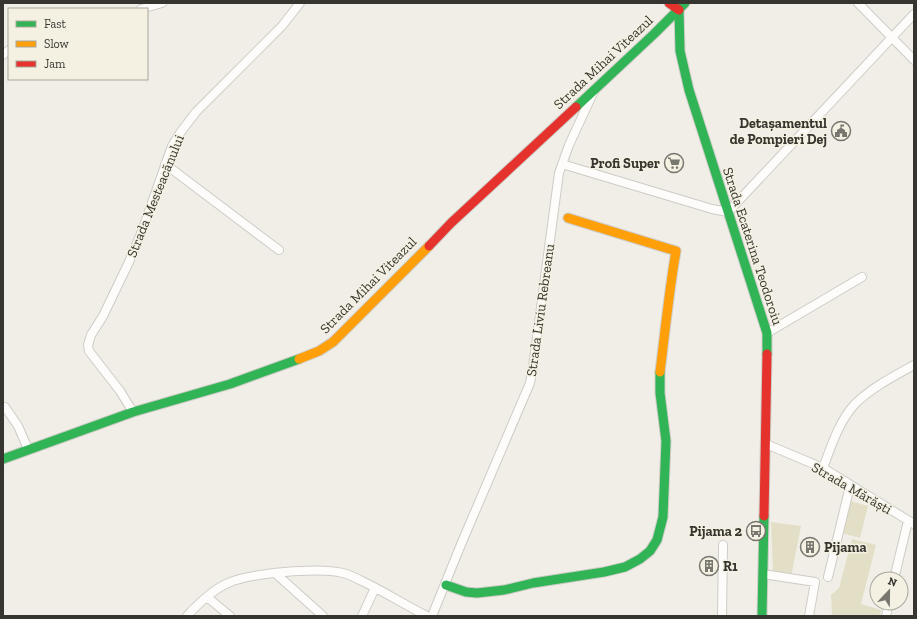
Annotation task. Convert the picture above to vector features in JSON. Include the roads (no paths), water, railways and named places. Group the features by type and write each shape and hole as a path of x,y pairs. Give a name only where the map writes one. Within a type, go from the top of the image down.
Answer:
{"main road":[{"path":"669,3 682,6"},
{"name":"Strada Mihai Viteazul","path":"3,459 133,412 230,384 319,351 333,342 451,223 682,6"},
{"name":"Strada Ecaterina Teodoroiu","path":"682,6 679,38 683,69 768,333 762,616"},
{"path":"446,585 466,592 477,593 504,590 533,583 604,572 625,566 640,559 650,551 657,540 663,517 666,441 660,393 660,373 670,285 676,251 568,218"}],"street":[{"path":"144,8 162,3"},
{"name":"Strada Mesteacănului","path":"133,412 120,390 90,351 88,345 91,335 103,316 129,262 142,231 172,146 180,133 196,112 282,26 300,3"},
{"path":"858,3 914,60"},
{"path":"562,164 712,209 728,212 914,14"},
{"name":"Strada Liviu Rebreanu","path":"432,616 530,383 555,197 562,164 595,89"},
{"path":"166,164 279,250"},
{"path":"768,333 862,277"},
{"path":"823,468 837,432 855,404 879,386 914,365"},
{"path":"5,407 18,426 28,449"},
{"name":"Strada Mărăști","path":"766,444 823,468 911,523"},
{"path":"828,577 850,486"},
{"path":"896,571 911,523"},
{"path":"722,616 723,545"},
{"path":"187,616 207,597 230,582 275,573 317,571 343,573 428,616"},
{"path":"275,573 323,616"},
{"path":"763,574 815,582 810,616"},
{"path":"362,616 375,588"},
{"path":"207,597 230,616"}],"place":[{"name":"Detașamentul de Pompieri Dej","path":"841,131"},
{"name":"Profi Super","path":"674,163"},
{"name":"Pijama 2","path":"756,531"},
{"name":"Pijama","path":"810,547"},
{"name":"R1","path":"709,566"}]}
